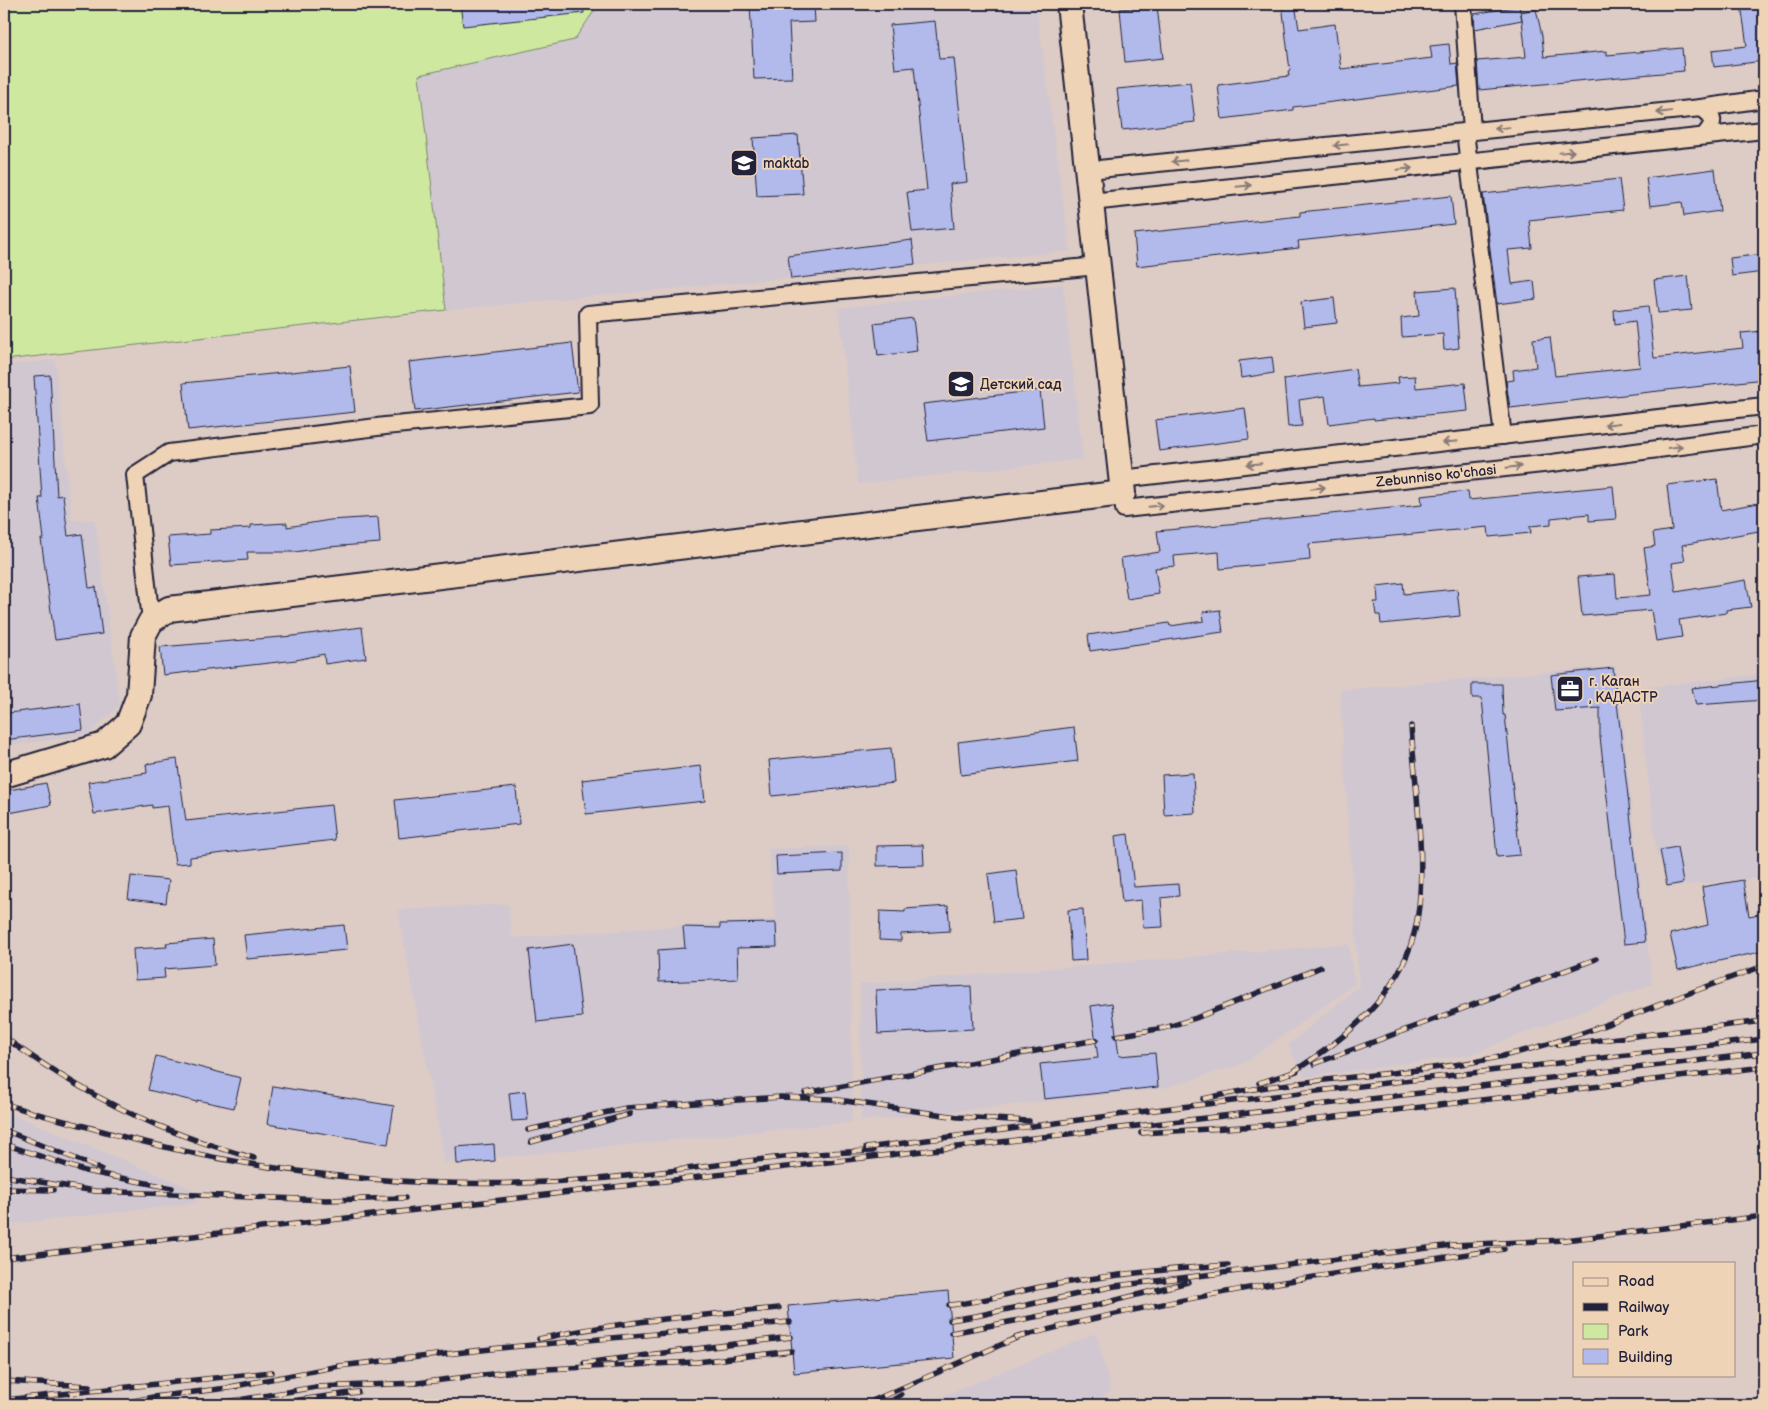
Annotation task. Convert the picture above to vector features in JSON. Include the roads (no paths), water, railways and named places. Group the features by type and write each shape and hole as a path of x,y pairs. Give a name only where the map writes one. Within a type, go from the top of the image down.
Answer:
{"street":[{"path":"1069,4 1122,486"},
{"path":"1463,4 1469,132 1468,162 1503,436"},
{"path":"1088,170 1701,108 1764,99"},
{"path":"1701,108 1710,114 1714,120 1713,126 1704,136"},
{"path":"1091,202 1764,130"},
{"path":"4,775 104,745 128,724 139,695 144,636 151,621 135,474 169,453 386,426 590,406 588,314 1098,266"},
{"path":"151,621 169,609 1503,436 1764,406"},
{"name":"Zebunniso ko'chasi","path":"1122,486 1124,509 1552,463 1764,435"}],"railway":[{"path":"1291,1073 1349,1031 1382,997 1406,957 1414,934 1418,911 1421,859 1411,726"},
{"path":"1314,1064 1596,959"},
{"path":"1203,1099 1273,1086 1449,1066 1520,1052 1626,1018 1764,966"},
{"path":"1116,1036 1164,1028 1196,1018 1321,967"},
{"path":"1558,1045 1764,1021"},
{"path":"4,1037 63,1077 123,1110 185,1136 254,1158"},
{"path":"866,1148 1155,1110 1764,1039"},
{"path":"805,1093 1096,1040"},
{"path":"4,1258 1764,1053"},
{"path":"1141,1133 1259,1126 1764,1067"},
{"path":"1259,1083 1297,1071"},
{"path":"528,1130 626,1108 781,1097 831,1099 958,1117 1029,1121"},
{"path":"4,1103 34,1113 147,1143 210,1156 274,1168 402,1181 531,1183 596,1179 804,1155 873,1151"},
{"path":"531,1142 630,1114"},
{"path":"4,1130 101,1169"},
{"path":"4,1144 85,1171 172,1188"},
{"path":"4,1176 95,1191 327,1200 405,1198"},
{"path":"4,1189 53,1190"},
{"path":"950,1320 1115,1286 1453,1245 1565,1240 1764,1216"},
{"path":"1015,1338 1197,1297 1319,1276 1504,1249"},
{"path":"949,1305 1091,1279 1228,1265"},
{"path":"951,1333 1093,1306 1188,1282"},
{"path":"539,1339 629,1323 779,1308"},
{"path":"230,1387 339,1366 500,1348 790,1322"},
{"path":"863,1405 1021,1336"},
{"path":"584,1363 791,1337"},
{"path":"209,1405 316,1387 417,1383 525,1370 697,1362 792,1351"},
{"path":"4,1400 272,1372"},
{"path":"4,1381 89,1386"},
{"path":"115,1405 153,1397 236,1387"},
{"path":"262,1405 358,1392"},
{"path":"884,1405 901,1395"}],"place":[{"name":"maktab","path":"744,163"},
{"name":"Детский сад","path":"961,384"},
{"name":"г. Каган , КАДАСТР","path":"1570,689"}]}
